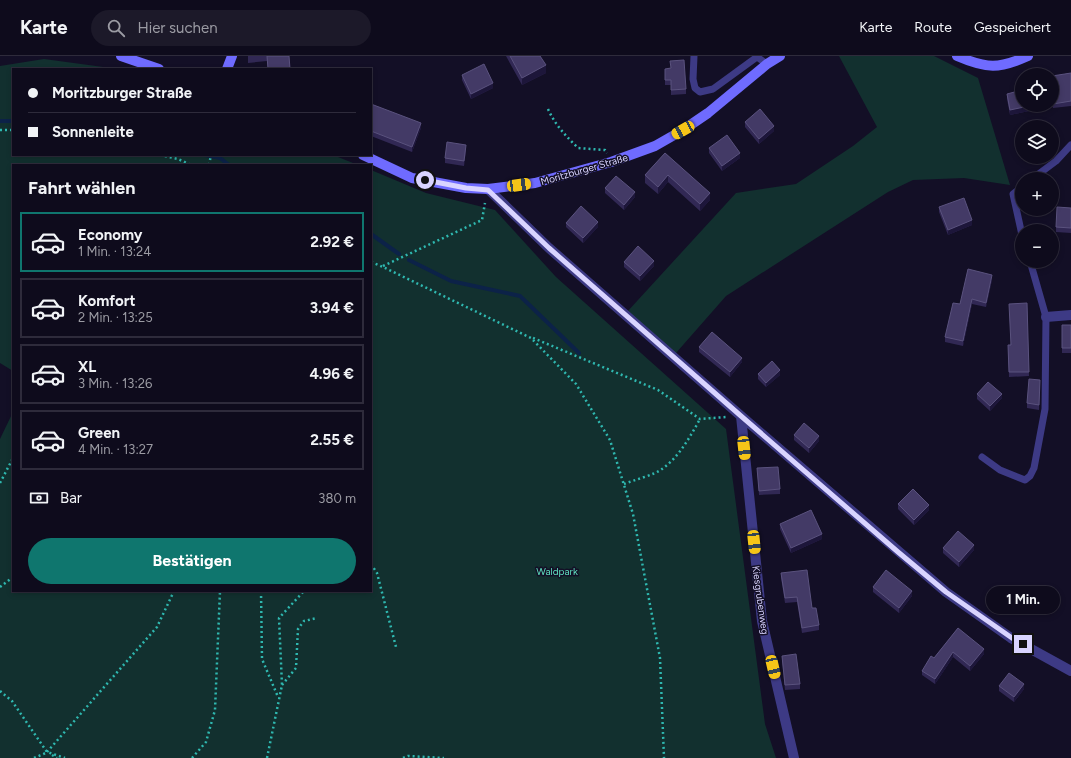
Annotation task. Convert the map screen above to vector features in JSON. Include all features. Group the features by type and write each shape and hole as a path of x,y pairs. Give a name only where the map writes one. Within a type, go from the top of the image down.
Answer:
{"street":[{"path":"121,56 156,68"},
{"path":"227,68 232,56"},
{"name":"Moritzburger Straße","path":"365,156 412,178 466,188 488,190 535,183 611,162 655,146 683,130 708,113 767,64 780,56"},
{"path":"957,56 974,64 991,66 1010,64 1028,56"},
{"path":"488,190 549,248 741,416 946,592 1012,638 1071,671"},
{"path":"1046,317 1071,316"},
{"name":"Kiesgrubenweg","path":"741,416 762,621 794,758"}],"lane":[{"path":"694,56 693,79 695,88 700,92 713,89 757,56 767,64"},
{"path":"1041,172 1056,161 1071,145"},
{"path":"1015,192 1013,194 1015,203"},
{"path":"982,457 1000,470 1025,480 1030,476 1034,468 1045,409 1046,317 1032,268"}],"path":[{"path":"548,109 553,120 564,135 578,148 605,150 611,162"},
{"path":"0,130 12,130"},
{"path":"164,156 178,159 189,164"},
{"path":"383,267 482,220 488,190"},
{"path":"372,262 531,338 658,390 700,419 741,416"},
{"path":"531,338 576,384 610,440 624,484 633,514 660,658 664,758"},
{"path":"624,484 661,470 682,449 700,419"},
{"path":"0,483 12,460"},
{"path":"372,566 377,573 396,646"},
{"path":"0,587 12,578"},
{"path":"34,758 47,752 157,627 174,592"},
{"path":"192,758 206,742 215,710 220,592"},
{"path":"261,592 262,659 279,698"},
{"path":"267,758 282,685 279,618 303,592"},
{"path":"282,685 296,668 298,630 304,621 317,618"},
{"path":"0,691 12,701 47,752 57,758"},
{"path":"47,752 65,758"},
{"path":"403,758 408,756 444,758"}],"green space":[{"path":"839,56 934,56 978,78 1010,185 964,178 913,180 888,192 726,296 676,353 627,312 736,193 796,184 853,146 877,127"},
{"path":"44,59 111,68 12,68 12,156 336,156 356,164 12,164 12,370 0,363 0,66"},
{"name":"Waldpark","path":"372,170 426,193 495,210 556,277 726,429 765,724 776,758 0,758 0,439 12,414 12,592 372,592"}],"building":[{"path":"267,56 289,56 290,68 268,68"},
{"path":"510,56 540,56 546,65 522,78"},
{"path":"684,60 686,89 671,90 671,80 665,80 665,69 671,68 670,61"},
{"path":"484,64 493,83 471,94 462,75"},
{"path":"1071,73 1071,101 1059,103 1059,75"},
{"path":"1015,92 1015,109 1010,110 1007,94"},
{"path":"372,104 421,123 412,147 372,131"},
{"path":"760,109 774,126 759,139 745,122"},
{"path":"727,135 740,153 722,166 709,148"},
{"path":"447,142 466,145 464,161 445,158"},
{"path":"665,153 710,193 700,204 668,175 658,187 645,175"},
{"path":"616,176 635,192 624,205 605,188"},
{"path":"964,198 972,220 948,230 939,207"},
{"path":"581,206 598,222 583,238 566,223"},
{"path":"1059,207 1071,208 1071,228 1059,227 1059,224 1056,224 1057,216 1059,216"},
{"path":"638,246 654,261 640,276 624,262"},
{"path":"968,269 992,275 986,303 972,299 963,341 945,337 953,303 960,304"},
{"path":"1027,303 1029,372 1009,372 1008,345 1011,345 1009,304"},
{"path":"1062,325 1071,325 1071,348 1062,348"},
{"path":"712,332 742,358 730,372 699,347"},
{"path":"772,361 780,370 766,383 758,374"},
{"path":"1029,379 1040,380 1039,405 1027,403"},
{"path":"988,382 1002,394 990,406 977,394"},
{"path":"804,423 819,436 809,448 794,435"},
{"path":"778,467 780,489 759,491 757,468"},
{"path":"913,489 929,505 914,520 898,504"},
{"path":"811,510 822,534 791,548 780,524"},
{"path":"958,531 974,545 959,562 943,548"},
{"path":"807,570 812,608 816,608 819,625 802,628 797,597 785,598 781,573"},
{"path":"886,570 912,591 899,608 873,587"},
{"path":"958,628 984,649 970,666 953,652 935,679 922,671 931,656 934,658"},
{"path":"796,654 800,684 785,685 782,656"},
{"path":"1009,673 1024,684 1014,697 999,686"}],"waterway":[{"path":"0,121 12,121"},
{"path":"210,156 220,158 228,164"},
{"path":"372,235 399,254"},
{"path":"409,260 451,281 520,296 579,353"}],"route":[{"path":"425,180 466,188 488,190 549,248 898,552 946,592 1023,644"}]}
